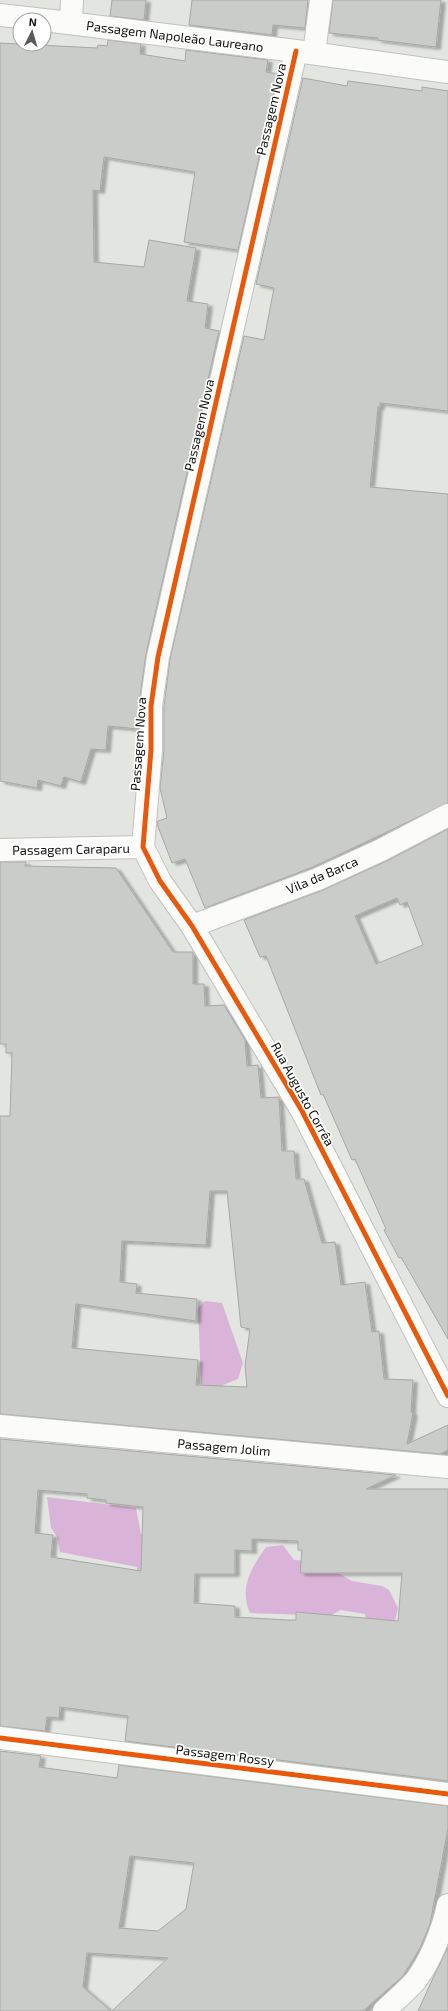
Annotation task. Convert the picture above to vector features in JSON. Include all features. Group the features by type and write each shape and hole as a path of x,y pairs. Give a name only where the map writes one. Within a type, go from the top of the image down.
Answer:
{"street":[{"path":"71,23 72,0"},
{"name":"Passagem Nova","path":"143,848 145,807 151,750 151,706 158,657 305,52 321,0"},
{"name":"Passagem Napoleão Laureano","path":"0,15 12,16"},
{"name":"Passagem Napoleão Laureano","path":"52,21 305,52 448,72"},
{"name":"Vila da Barca","path":"192,926 318,879 381,850 448,815"},
{"name":"Passagem Caraparu","path":"0,850 143,848"},
{"name":"Rua Augusto Corrêa","path":"143,848 160,881 192,926 302,1111 448,1396"},
{"name":"Passagem Jolim","path":"0,1426 448,1467"},
{"name":"Passagem Rossy","path":"0,1738 448,1794"},
{"path":"384,2011 416,1980 445,1921 448,1906"}],"shaded area":[{"path":"205,1301 222,1303 243,1363 238,1379 223,1385 224,1433 202,1404 198,1308"},
{"path":"47,1497 136,1508 141,1534 161,1541 136,1596 137,1567 60,1552 57,1537 51,1528"},
{"path":"283,1545 294,1560 313,1561 328,1567 352,1581 382,1586 389,1590 398,1608 391,1637 368,1637 365,1614 341,1610 324,1619 309,1615 250,1613 247,1604 246,1587 251,1571 266,1547"}],"building":[{"path":"112,0 146,0 144,20 110,16"},
{"path":"192,0 308,0 305,28 273,25 272,35 189,25"},
{"path":"333,0 441,0 436,47 377,40 378,38 329,33"},
{"path":"108,40 141,44 140,54 185,61 186,50 268,60 266,72 278,74 238,250 184,242 195,172 104,157 100,191 93,190 94,262 144,267 149,240 196,248 187,301 208,304 205,328 219,331 146,654 139,704 138,729 108,726 106,750 91,749 81,782 64,777 61,786 38,780 37,788 0,781 0,43 12,44 12,52 52,52 52,46 97,48 98,45 107,46"},
{"path":"303,78 347,86 348,81 422,91 422,87 448,91 448,411 380,403 380,407 378,407 370,487 448,494 448,803 313,867 205,908 185,859 172,863 157,824 158,821 167,818 160,788 164,750 164,707 170,659 244,336 264,340 274,288 256,284"},
{"path":"448,829 448,1339 401,1257 399,1258 384,1230 386,1229 355,1159 352,1160 323,1094 321,1095 266,956 260,957 244,920 323,890 387,861","holes":["397,898 400,905 407,902 423,945 376,964 355,916"]},
{"path":"0,862 26,862 25,866 116,868 173,952 193,952 193,984 204,984 205,1006 224,1005 245,1040 247,1066 258,1065 261,1098 279,1097 282,1151 294,1151 296,1179 304,1179 322,1243 335,1242 341,1285 365,1282 372,1332 379,1331 384,1379 413,1380 411,1412 413,1413 407,1444 448,1425 448,1450 440,1454 0,1414 0,1116 10,1116 12,1053 6,1053 6,1044 0,1044","holes":["210,1191 227,1191 241,1327 250,1329 245,1366 247,1387 196,1385 198,1360 72,1348 76,1304 196,1321 197,1299 136,1293 137,1284 120,1282 122,1241 206,1245"]},
{"path":"0,1439 396,1475 366,1489 448,1489 448,1781 125,1741 128,1716 60,1707 59,1718 47,1717 45,1731 0,1726","holes":["38,1490 87,1494 87,1498 106,1500 106,1503 143,1507 141,1571 51,1557 53,1535 35,1533","252,1539 298,1541 298,1550 302,1550 300,1573 402,1573 398,1621 296,1612 296,1620 235,1617 235,1606 194,1603 195,1574 235,1574 235,1550 252,1551"]},
{"path":"0,1751 41,1756 39,1767 117,1778 119,1765 448,1806 448,1828 430,1924 420,1948 403,1976 363,2011 112,2011 168,1958 87,1953 83,1987 111,2011 0,2011","holes":["130,1856 194,1863 186,1909 158,1931 119,1928"]},
{"path":"448,1947 448,2011 418,2011 434,1976"}],"cycle path":[{"path":"296,51 158,657 151,706 151,750 143,847 160,881 192,926 302,1111 448,1396"},
{"path":"0,1738 448,1794"}]}
